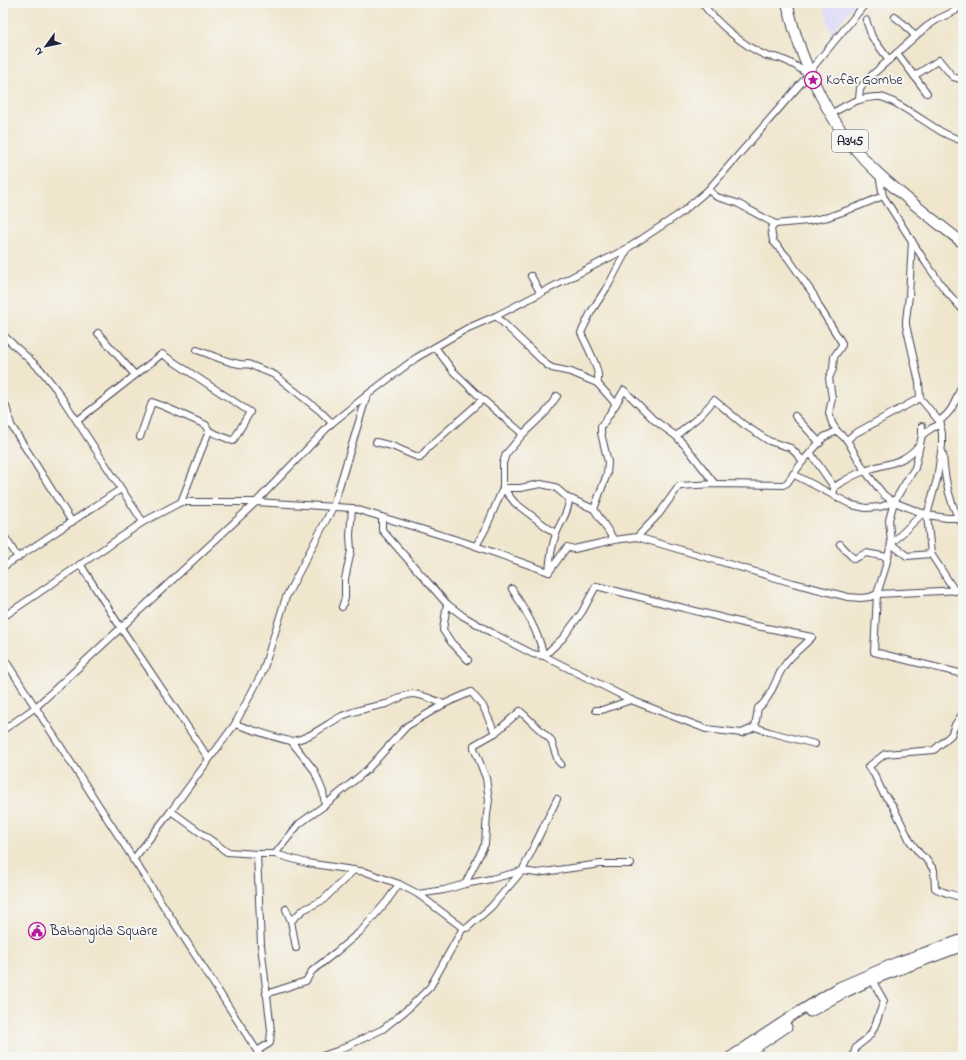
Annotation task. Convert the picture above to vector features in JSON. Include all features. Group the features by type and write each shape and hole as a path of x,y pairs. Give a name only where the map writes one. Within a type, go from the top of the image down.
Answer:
{"highway":[{"name":"A345","path":"787,3 795,33 810,72 825,103 844,134 879,175 963,243"},
{"name":"A345","path":"794,3 810,72 859,144 876,165 963,236"}],"main road":[{"path":"730,1057 839,987 897,962 963,939"},
{"path":"742,1057 803,1016 840,995 872,980 963,946"}],"street":[{"path":"702,3 720,23 742,42 766,56 778,58 810,72"},
{"path":"4,728 36,707 256,502 332,423 366,395 416,358 466,329 496,316 628,248 681,213 708,190 810,72 866,3"},
{"path":"859,100 860,88 889,60 915,36 938,19 949,14 961,5"},
{"path":"895,17 915,36"},
{"path":"866,20 872,37 889,60"},
{"path":"897,53 927,93"},
{"path":"914,76 939,60 953,77 963,80"},
{"path":"836,111 852,102 881,97 903,108 938,130 963,140"},
{"path":"879,175 883,196 945,290 963,310"},
{"path":"708,190 717,197 737,203 775,224 808,221 828,216 883,196"},
{"path":"775,224 771,229 773,241 788,258 813,294 842,343 842,346 834,357 833,369 829,378 832,398 829,413 832,423 837,431 847,440 865,471 883,494 894,502 925,514 947,518 957,518"},
{"path":"912,241 910,296 906,320 920,382 920,398 940,423 945,482 957,518 963,526"},
{"path":"597,384 599,380 598,373 581,333 591,312 609,284 628,248"},
{"path":"531,276 540,292"},
{"path":"496,316 547,365 552,368 571,372 597,384 616,404"},
{"path":"98,333 135,375"},
{"path":"3,335 41,370 56,389 143,522"},
{"path":"435,347 453,371 523,434"},
{"path":"197,350 228,361 244,365 248,364 275,375 320,411 332,423"},
{"path":"77,421 162,354 250,412 233,441 209,431 206,425 152,402 140,437"},
{"path":"922,435 940,423 948,414 954,405 963,383"},
{"path":"594,509 607,474 608,462 601,427 625,390 654,420 676,436 715,484"},
{"path":"133,860 235,724 263,671 286,597 332,507 366,395"},
{"path":"476,546 504,488 503,463 506,454 523,434 546,412 557,396"},
{"path":"847,440 854,434 920,398"},
{"path":"376,442 392,446 420,458 428,448 483,399"},
{"path":"676,436 701,415 712,400 714,400 744,424 769,441 791,448 803,461"},
{"path":"4,405 11,425 72,522"},
{"path":"794,416 820,443"},
{"path":"922,426 921,442 915,468 894,502 889,520 891,544 877,594 874,652 963,674"},
{"path":"182,502 209,431"},
{"path":"637,537 659,514 678,487 682,484 783,486 824,437 837,431"},
{"path":"834,487 852,476 904,459 913,453 921,442"},
{"path":"942,445 937,479 925,514 931,554 955,590"},
{"path":"811,454 834,487 834,495"},
{"path":"793,474 843,501 864,508 880,507 894,502"},
{"path":"504,488 520,488 541,484 555,487 569,499 594,509 614,540"},
{"path":"504,488 515,503 556,534"},
{"path":"3,567 121,489"},
{"path":"549,572 550,554 556,534 569,506 569,499"},
{"path":"3,617 143,522 182,502 256,502 352,508 476,546 549,572"},
{"path":"342,607 345,598 345,579 351,550 350,535 352,508"},
{"path":"891,544 925,514"},
{"path":"382,517 382,530 447,604 463,616 533,654 544,656 631,700 706,729 742,734 755,727 758,708 761,706 775,685 784,665 812,638 747,624 596,586 582,612 564,638 544,656"},
{"path":"3,534 18,558"},
{"path":"549,572 567,547 574,549 614,540 637,537 792,583 848,597 861,598 870,597 877,594 963,590"},
{"path":"840,544 854,559 866,553 887,557"},
{"path":"891,544 907,556 931,554"},
{"path":"80,564 209,759"},
{"path":"512,589 531,620 544,656"},
{"path":"447,604 442,630 468,660"},
{"path":"3,657 259,1054 268,1045 271,1030 261,945 257,854"},
{"path":"275,854 299,824 325,805 367,770 407,726 444,704 471,692 483,706 495,733"},
{"path":"235,724 291,741 311,735 350,713 387,703 411,694 426,697 444,704"},
{"path":"596,710 602,710 631,700"},
{"path":"465,884 486,844 486,814 489,800 486,778 474,745 495,733 520,711 548,735 558,761 561,764"},
{"path":"963,713 955,725 951,735 934,750 885,754 868,767 874,774 883,793 893,806 910,841 920,854 926,858 934,870 935,888 941,892 963,899"},
{"path":"755,727 761,730 815,744"},
{"path":"291,741 314,770 323,792 325,805"},
{"path":"319,1057 337,1051 383,1029 430,987 464,928 467,928 491,907 522,871 557,799"},
{"path":"171,811 227,852 275,854 307,863 366,872 399,884 418,894 464,928"},
{"path":"418,894 444,890 522,871 537,873 600,864 631,864"},
{"path":"291,921 303,910 323,900 354,870"},
{"path":"266,994 306,981 312,971 362,930 387,901 399,884"},
{"path":"286,909 291,921 296,948"},
{"path":"854,1057 856,1047 871,1034 884,1001 872,980"}],"shaded area":[{"path":"823,3 856,3 831,33"}],"place":[{"name":"Kofar Gombe","path":"813,80"},
{"name":"Babangida Square","path":"37,931"}]}
